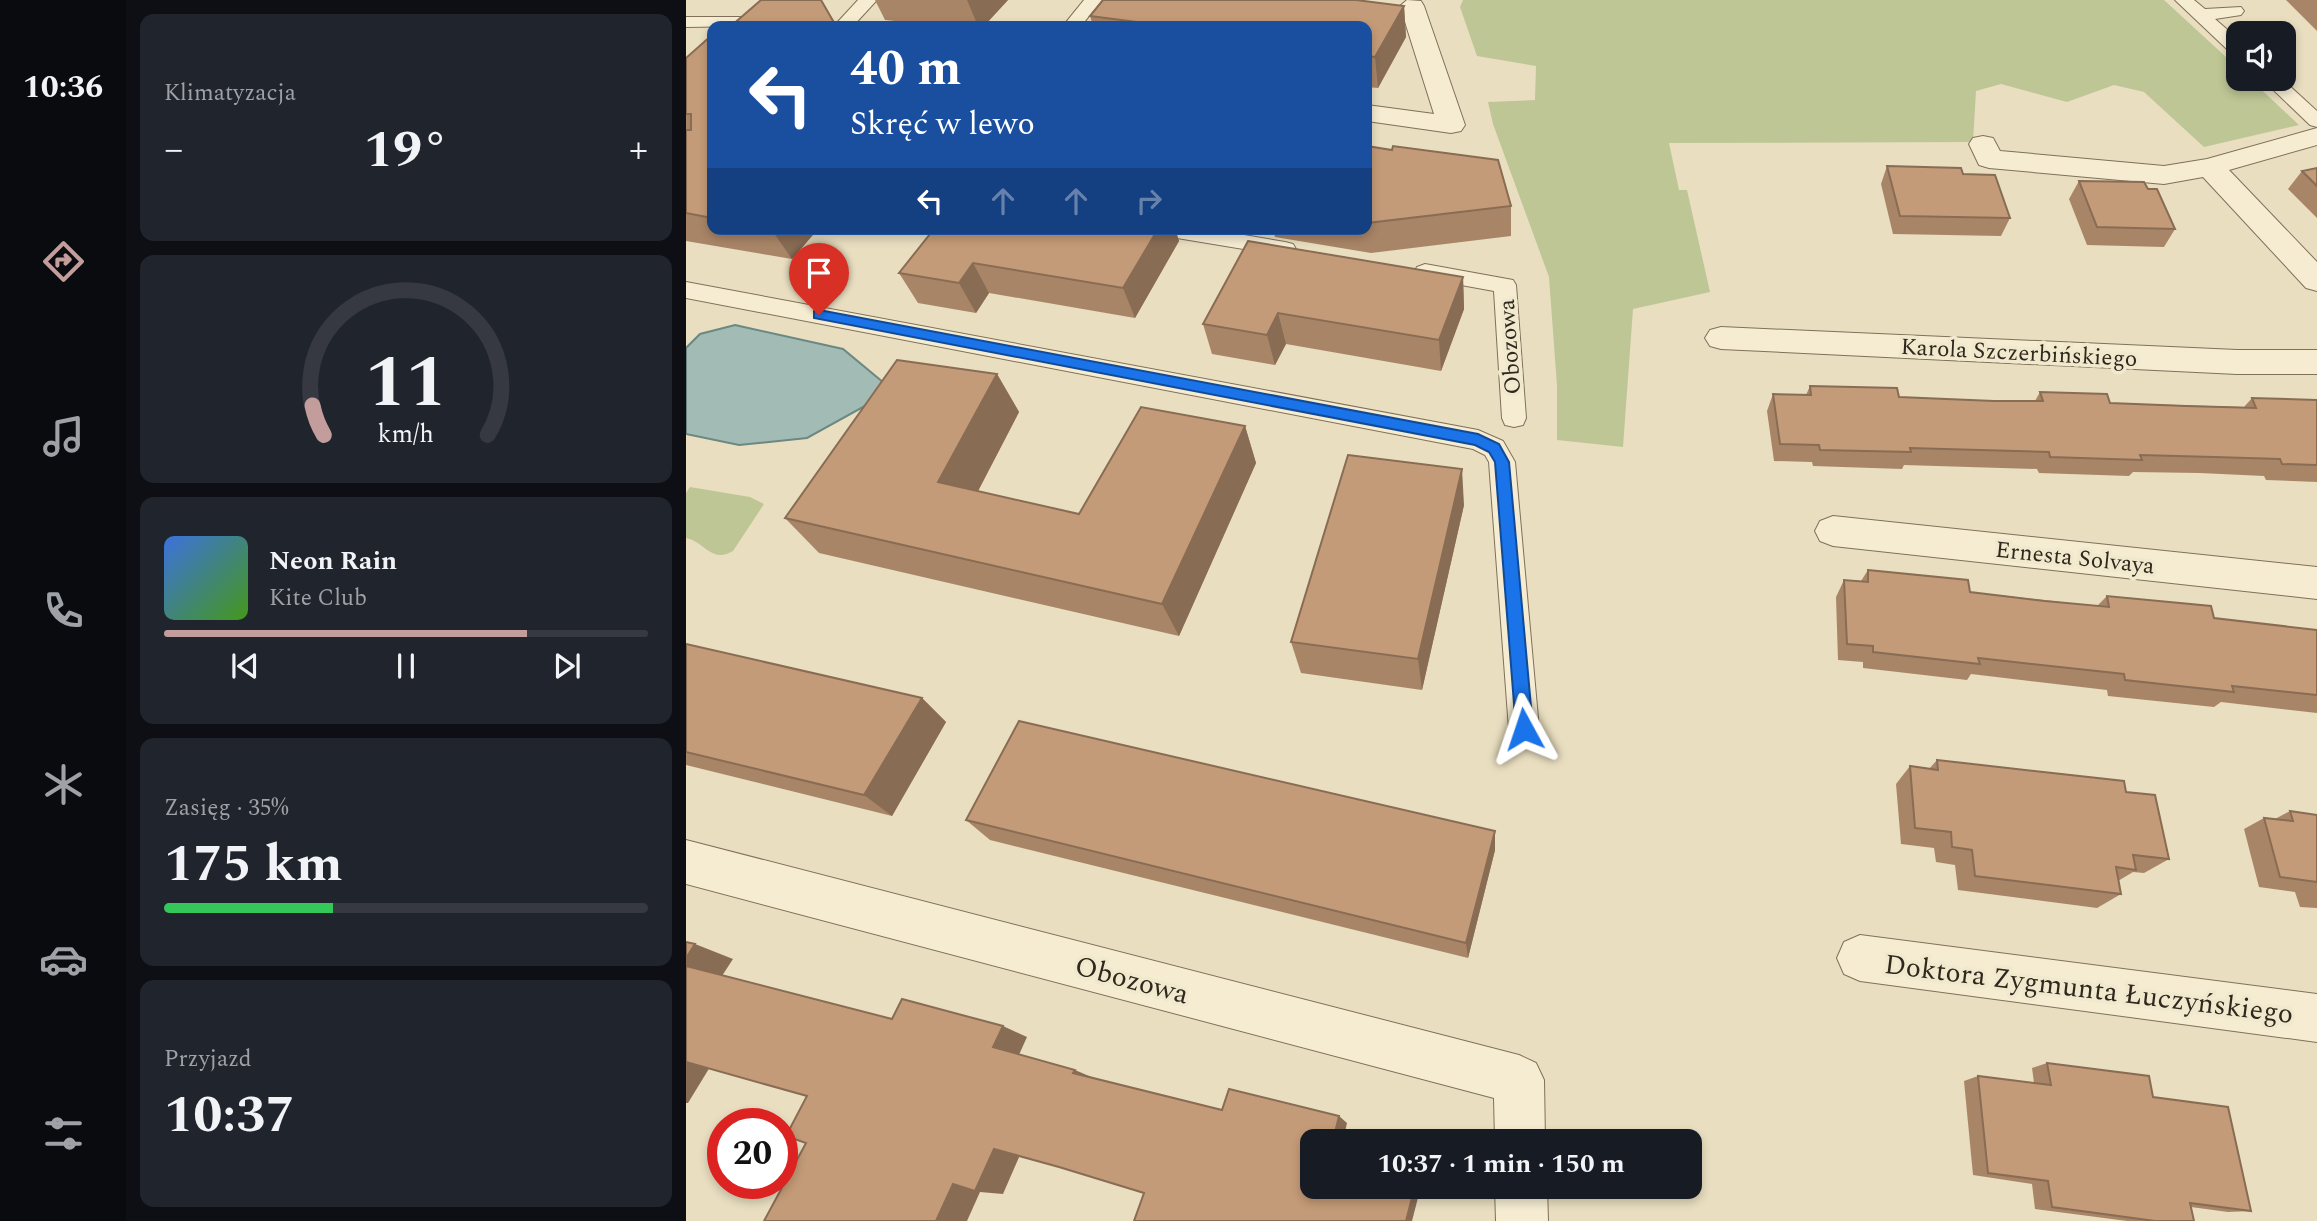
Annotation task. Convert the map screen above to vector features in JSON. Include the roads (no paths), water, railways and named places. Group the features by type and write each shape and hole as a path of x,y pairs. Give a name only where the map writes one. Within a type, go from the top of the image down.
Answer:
{"street":[{"path":"1372,114 1451,125 1412,6"},
{"path":"1983,144 1989,159 2164,175 2210,167 2317,136"},
{"path":"2210,167 2317,281"},
{"name":"Karola Szczerbińskiego","path":"1721,338 2223,361 2317,362"},
{"name":"Ernesta Solvaya","path":"1833,531 2317,583"},
{"name":"Obozowa","path":"686,862 1519,1080 1520,1129"},
{"name":"Doktora Zygmunta Łuczyńskiego","path":"1860,958 2317,1018"},
{"path":"1521,1199 1522,1221"}],"lane":[{"path":"848,21 867,0"},
{"path":"1076,21 1093,0"},
{"path":"2184,0 2226,39"},
{"path":"2200,15 2235,11"},
{"path":"719,21 752,20"},
{"path":"686,22 707,21"},
{"path":"2284,91 2317,121"},
{"path":"1200,235 1301,252"},
{"name":"Obozowa","path":"1410,270 1505,285 1514,418"},
{"path":"686,290 1478,440 1494,448 1502,462 1524,729"}],"water":[{"path":"735,325 843,349 884,383 874,401 807,438 739,445 686,434 686,348 700,334"}]}
